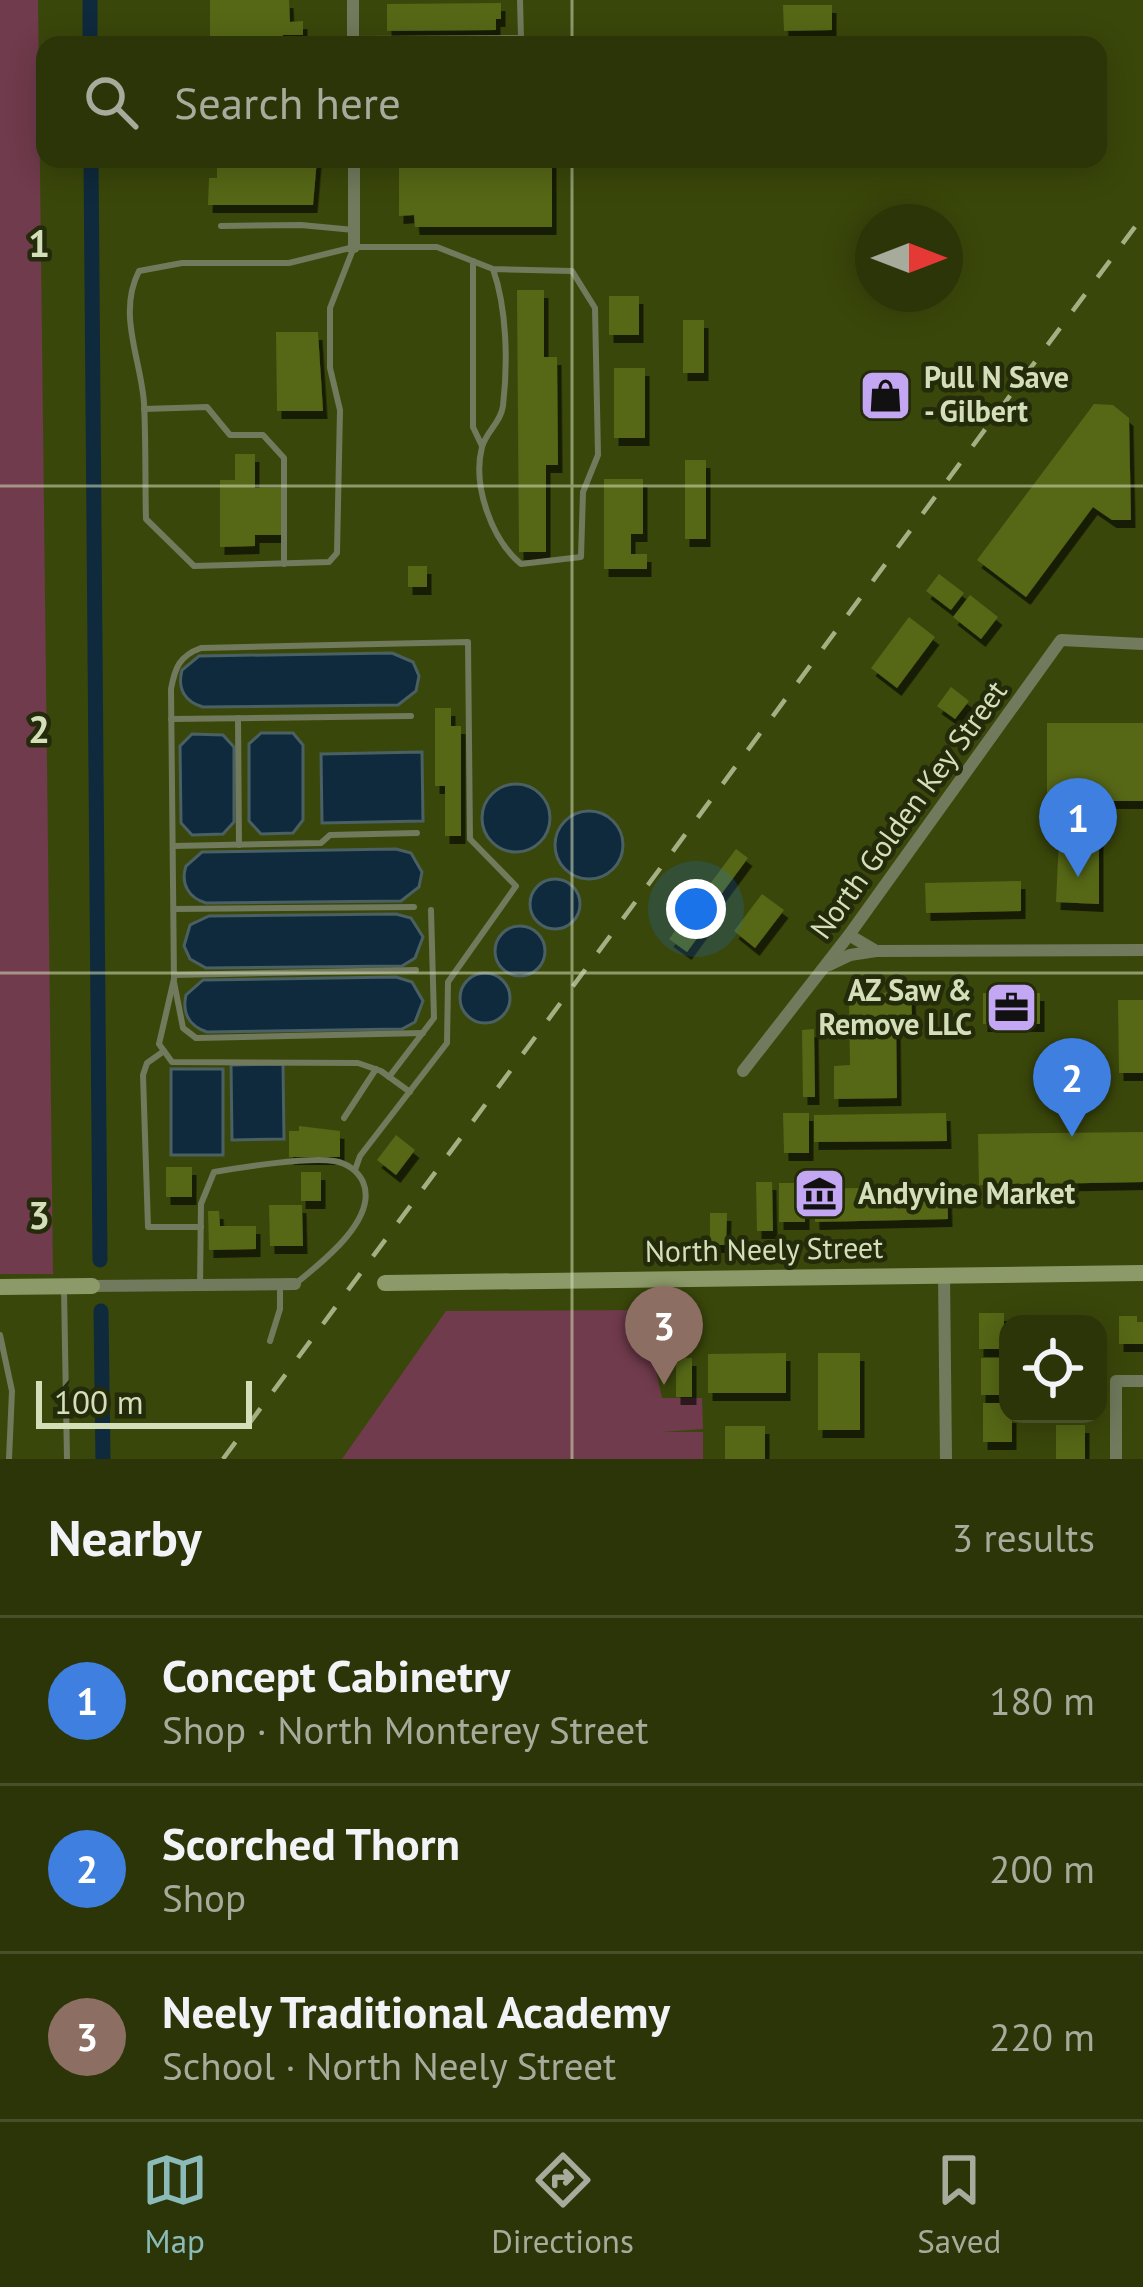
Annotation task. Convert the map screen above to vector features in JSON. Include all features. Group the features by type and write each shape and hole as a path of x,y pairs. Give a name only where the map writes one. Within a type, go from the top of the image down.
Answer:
{"street":[{"path":"353,0 353,36"},
{"path":"354,168 354,247"},
{"name":"North Golden Key Street","path":"742,1071 849,935 1060,640 1143,644"},
{"path":"849,935 876,951"},
{"path":"823,968 850,955 876,951 1143,950"},
{"name":"North Neely Street","path":"386,1283 1143,1273"},
{"path":"944,1274 946,1459"},
{"path":"0,1287 295,1284"},
{"path":"1116,1459 1116,1381 1143,1381"}],"lane":[{"path":"520,0 521,36"},
{"path":"220,226 354,230"},
{"path":"354,247 330,308 330,368 340,410 337,553 329,562 194,566 146,519 144,409 130,337 131,286 139,271 182,263 289,263 354,247 436,247 493,268 572,271 595,308 598,455 583,492 581,557 521,564 503,549 481,491 482,446 472,427 472,261"},
{"path":"482,446 502,412 502,297 493,268"},
{"path":"144,409 207,407 230,435 263,435 284,458 284,564"},
{"path":"356,1170 360,1156 447,1043 448,982 516,886 470,838 468,642 200,648 187,653 175,668 172,719 174,977 183,1028 196,1038 423,1034"},
{"path":"172,719 411,716"},
{"path":"238,718 239,845"},
{"path":"173,846 321,843 330,835 417,833"},
{"path":"174,910 414,907"},
{"path":"389,1077 434,1018 431,910"},
{"path":"174,977 416,970"},
{"path":"174,977 159,1044 172,1062 358,1063 410,1092"},
{"path":"164,1051 147,1063 143,1075 148,1227 201,1227"},
{"path":"344,1118 376,1070"},
{"path":"200,1285 201,1204 214,1172 335,1161 356,1170 366,1187 362,1214 331,1255 295,1284"},
{"path":"270,1341 280,1309 279,1284"},
{"path":"64,1287 67,1459"},
{"path":"0,1335 12,1391 9,1459"}],"shaded area":[{"path":"0,0 38,0 36,168 40,168 53,1274 0,1274"},
{"path":"652,1310 652,1353 662,1398 702,1398 703,1429 662,1432 703,1432 703,1459 342,1459 446,1311"}],"water":[{"path":"392,653 413,662 419,676 416,691 398,705 203,707 187,698 181,683 182,670 199,656"},
{"path":"261,733 293,733 303,745 303,820 293,833 261,834 249,821 249,744"},
{"path":"192,734 223,735 234,747 234,822 223,834 192,835 181,823 180,746"},
{"path":"422,752 423,821 322,823 321,754"},
{"path":"516,784 540,794 550,818 540,842 516,852 492,842 482,818 492,794"},
{"path":"589,811 613,821 623,845 613,869 589,879 565,869 555,845 565,821"},
{"path":"396,849 411,853 422,872 419,887 401,901 206,903 191,894 184,879 186,866 202,852"},
{"path":"545,880 565,880 579,894 579,914 565,928 545,928 531,914 531,894"},
{"path":"396,914 411,918 423,937 415,958 402,966 206,968 190,959 184,946 190,925 209,916"},
{"path":"510,927 530,927 544,941 544,961 530,975 510,975 496,961 496,941"},
{"path":"475,974 495,974 509,988 509,1008 495,1022 475,1022 461,1008 461,988"},
{"path":"396,977 412,982 423,1001 415,1022 402,1029 207,1032 191,1022 185,1008 186,995 203,980"},
{"path":"283,1064 284,1139 232,1140 231,1065"},
{"path":"171,1069 223,1069 223,1155 171,1155"}],"building":[{"path":"210,0 289,0 290,22 303,21 303,35 210,36"},
{"path":"501,3 496,30 387,31 387,4"},
{"path":"783,5 832,5 832,30 784,31"},
{"path":"217,168 316,168 313,205 208,205 209,178 217,178"},
{"path":"399,168 552,168 552,227 415,227 414,215 399,216"},
{"path":"517,290 544,290 544,357 557,357 558,465 546,465 546,552 519,552"},
{"path":"609,296 639,296 639,335 609,335"},
{"path":"683,320 704,320 704,373 683,373"},
{"path":"276,332 318,332 323,411 277,411"},
{"path":"614,368 645,368 645,438 614,438"},
{"path":"1094,404 1113,405 1129,418 1131,520 1112,520 1093,507 1026,597 977,560"},
{"path":"235,454 255,454 255,488 281,488 281,535 255,535 255,546 220,547 220,480 235,480"},
{"path":"685,460 706,460 706,539 685,539"},
{"path":"604,479 643,479 643,534 631,534 631,554 647,554 647,569 604,569"},
{"path":"408,566 427,566 427,587 408,587"},
{"path":"939,574 964,593 951,610 926,591"},
{"path":"970,595 998,617 981,639 953,617"},
{"path":"909,617 935,637 897,688 871,668"},
{"path":"951,687 969,701 955,719 937,706"},
{"path":"435,708 451,708 451,726 461,726 461,836 445,836 445,786 435,786"},
{"path":"1047,723 1143,723 1143,801 1047,801"},
{"path":"1059,839 1099,839 1099,904 1056,902"},
{"path":"736,849 748,858 711,908 716,912 687,952 669,939"},
{"path":"1021,881 1021,911 926,913 925,883"},
{"path":"762,894 784,910 755,948 734,931"},
{"path":"911,992 912,1017 896,1018 897,1098 834,1099 834,1066 850,1065 849,998"},
{"name":"AZ Saw & Remove LLC","path":"983,993 1040,993 1040,1024 983,1024"},
{"path":"1118,1000 1143,1000 1143,1073 1119,1073"},
{"path":"814,1029 815,1097 803,1097 802,1030"},
{"path":"783,1113 809,1113 809,1153 784,1153"},
{"path":"946,1113 947,1141 814,1142 814,1115"},
{"path":"299,1126 340,1131 340,1157 289,1157 289,1131 299,1131"},
{"path":"1143,1132 1143,1182 979,1185 978,1134"},
{"path":"396,1135 415,1150 396,1175 377,1160"},
{"path":"166,1167 192,1167 192,1197 166,1197"},
{"path":"301,1172 321,1172 321,1201 301,1201"},
{"path":"756,1182 772,1182 773,1231 757,1231"},
{"path":"779,1183 805,1183 805,1222 779,1222"},
{"path":"947,1186 948,1219 815,1222 814,1189"},
{"path":"269,1205 302,1205 303,1246 270,1246"},
{"path":"208,1211 219,1211 220,1226 256,1226 256,1249 209,1250"},
{"path":"710,1213 727,1213 726,1245 710,1245"},
{"path":"979,1313 1004,1313 999,1315 999,1349 979,1349"},
{"path":"1119,1316 1137,1316 1137,1322 1143,1322 1143,1344 1119,1344"},
{"path":"786,1353 786,1393 708,1393 708,1354"},
{"path":"818,1353 860,1353 860,1430 818,1430"},
{"path":"676,1358 692,1358 692,1397 676,1397"},
{"path":"981,1358 999,1358 999,1395 981,1395"},
{"path":"983,1403 999,1403 999,1423 1012,1423 1012,1442 983,1442"},
{"path":"1056,1425 1085,1425 1085,1459 1056,1459"},
{"path":"725,1426 765,1426 765,1459 725,1459"}],"waterway":[{"path":"90,0 90,36"},
{"path":"91,168 100,1260"},
{"path":"101,1311 103,1459"}],"railway":[{"path":"223,1459 1143,216"}],"place":[{"name":"Pull N Save - Gilbert","path":"885,395"},
{"name":"Concept Cabinetry","path":"1078,877"},
{"name":"AZ Saw & Remove LLC","path":"1011,1008"},
{"name":"Scorched Thorn","path":"1072,1137"},
{"name":"Andyvine Market","path":"819,1194"},
{"name":"Neely Traditional Academy","path":"664,1385"}]}
